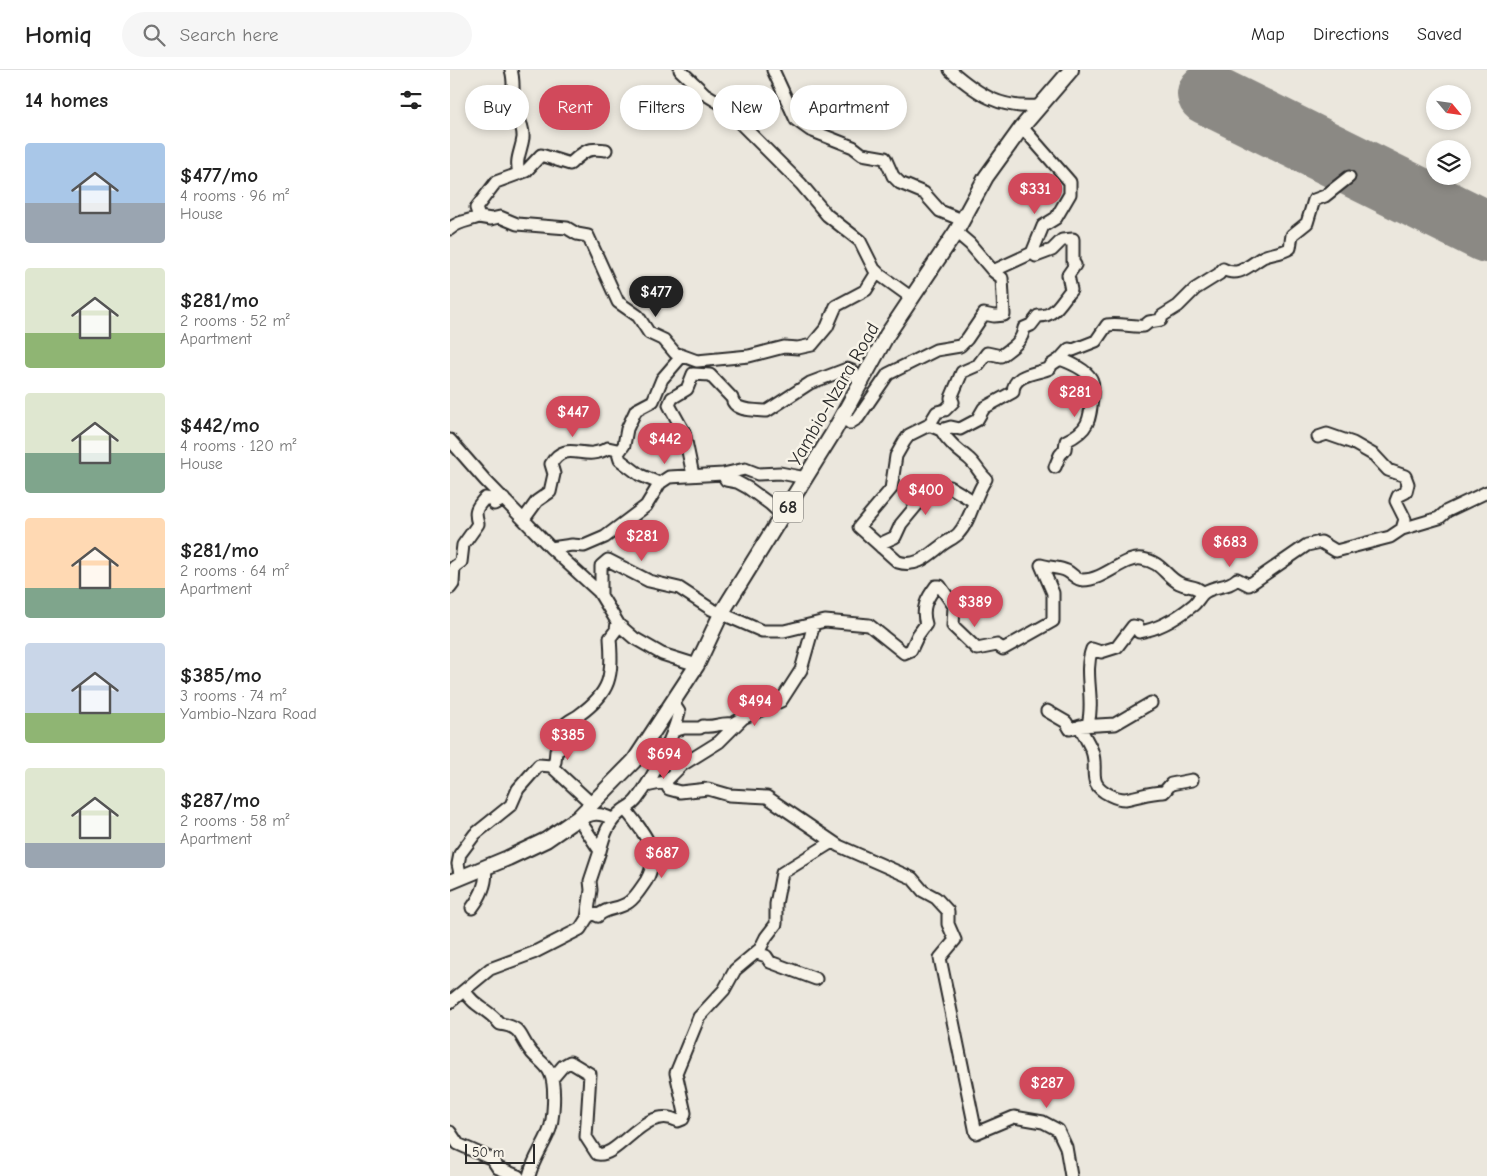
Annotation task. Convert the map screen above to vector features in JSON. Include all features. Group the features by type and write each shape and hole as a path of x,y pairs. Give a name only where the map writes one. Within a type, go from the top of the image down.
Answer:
{"main road":[{"name":"Yambio-Nzara Road","path":"455,880 546,840 579,820 634,761 697,665 721,614 806,478 887,335 959,226 986,177 1022,127 1071,70"}],"street":[{"path":"510,70 514,79 513,104 520,117 523,138 517,159 519,173"},
{"path":"680,70 705,94 728,108 731,114 801,184 827,215 860,241 874,269 912,298"},
{"path":"773,70 796,120 810,130 853,147 862,154 885,158 893,176 900,183 924,193 940,211 959,226 970,244 993,271 1002,278 1004,315 984,314 968,339 960,346 936,350 888,374 858,418 850,423 842,417"},
{"path":"950,70 975,89 994,100 1020,108 1039,106"},
{"path":"993,271 1032,253 1043,226 1056,218 1070,194 1070,182 1022,127"},
{"path":"479,216 476,208 493,186 526,171 541,155 570,164 582,151 588,148 606,150"},
{"path":"929,426 941,430 951,427 958,430 973,423 984,408 1013,392 1013,387 1018,380 1036,371 1045,371 1069,349 1073,350 1096,341 1107,325 1117,323 1129,326 1144,326 1148,322 1161,320 1162,316 1178,306 1186,296 1219,274 1223,269 1230,274 1237,272 1246,269 1264,257 1290,248 1292,235 1306,223 1314,200 1325,196 1349,177"},
{"path":"450,229 462,221 473,220 479,216 491,219 500,216 517,224 567,228 577,234 588,236 616,300 638,316 649,333 664,340 675,353 681,357 707,361 756,354 784,347 808,347 815,343 824,332 836,306 866,290 876,274 880,275"},
{"path":"941,430 946,439 969,458 986,479 978,490 975,502 958,533 923,561 906,565 898,562 859,527 891,489 896,456 909,435 929,426 937,412 945,410 954,402 951,398 962,372 978,365 987,354 1001,356 1011,350 1022,338 1024,328 1031,325 1038,316 1058,310 1072,290 1068,275 1075,265 1073,239 1062,240 1052,250 1036,256 1032,253"},
{"path":"653,401 662,379 681,357"},
{"path":"1055,467 1065,449 1066,441 1087,425 1091,416 1092,382 1088,376 1075,366 1060,359"},
{"path":"659,484 640,475 620,460 619,452 624,445 627,429 636,410 653,401 672,398 685,391 694,373 702,376 710,375 732,398 732,403 737,408 767,411 810,383 847,369 852,370 861,383"},
{"path":"672,398 669,405 684,432 693,475"},
{"path":"1318,437 1327,434 1354,443 1374,455 1388,470 1405,476 1408,484 1406,492 1398,496 1396,501 1404,519 1402,529"},
{"path":"450,440 551,548 601,594 617,623 634,638 662,654 697,665"},
{"path":"524,518 537,501 550,492 554,474 551,464 560,453 565,450 593,455 608,448 619,452"},
{"path":"551,548 572,545 584,546 605,537 646,506 659,484 670,477 723,474 745,469 758,474 780,473 806,478"},
{"path":"723,474 726,480 737,482 764,499 783,516"},
{"path":"881,547 884,542 895,537 901,524 921,500 936,491 950,487 975,502"},
{"path":"1047,711 1066,722 1070,729 1088,724 1092,706 1089,696 1090,678 1088,666 1092,649 1101,652 1117,647 1133,626 1138,627 1139,632 1156,629 1193,606 1203,593 1217,586 1232,584 1237,579 1249,585 1262,578 1281,560 1307,545 1321,542 1336,551 1390,537 1402,529 1438,518 1447,511 1487,492"},
{"path":"450,588 454,584 454,567 461,562 464,545 478,524 476,506 484,498 491,498 494,504 504,499"},
{"path":"601,594 601,566 608,560 649,582 679,588 721,614 762,631 784,631 825,621 869,625 904,652 911,650 926,624 925,606 927,597 936,586 940,586 954,606 953,626 976,649 984,649 997,644 1003,648 1053,621 1054,594 1042,565 1068,571 1081,580 1089,580 1110,573 1119,564 1141,559 1162,567 1178,583 1198,587 1203,593"},
{"path":"551,766 555,762 556,751 560,749 565,724 578,717 603,695 610,678 610,638 615,634 617,623"},
{"path":"656,730 672,732 684,728 713,727 722,722 732,724 781,701 801,670 814,624"},
{"path":"587,918 591,890 590,881 606,830 612,819 637,799 646,786 660,759 679,712 673,703"},
{"path":"1080,726 1115,724 1151,703"},
{"path":"646,786 665,782 682,765 719,742 743,718"},
{"path":"1080,726 1092,751 1094,761 1092,772 1096,785 1112,796 1123,799 1148,792 1164,792 1170,784 1192,780"},
{"path":"645,746 655,752 660,759 673,765 682,765"},
{"path":"455,880 460,854 475,834 511,805 518,789 539,765 551,766 592,804"},
{"path":"665,782 669,790 675,791 708,789 729,796 767,797 832,842 912,878 923,891 936,898 948,911 948,924 955,940 940,958 976,1133 1014,1117 1043,1122 1058,1130 1066,1147 1071,1176"},
{"path":"450,1002 490,969 533,953 580,929 592,913 598,916 605,910 620,908 630,902 653,869 652,849 643,832 625,809"},
{"path":"600,851 579,820 594,814 600,814 612,819"},
{"path":"552,1079 563,1066 570,1062 590,1074 586,1137 597,1154 608,1153 633,1132 657,1119 672,1118 678,1121 682,1119 685,1110 676,1073 699,1017 724,990 731,975 757,953 776,924 776,904 781,888 782,873 832,842"},
{"path":"472,908 483,890 486,875 485,868"},
{"path":"757,953 766,956 770,962 816,979"},
{"path":"465,991 471,1002 491,1013 500,1024 512,1026 522,1034 532,1053 540,1059 552,1079 553,1106 549,1132 532,1165 529,1176"},
{"path":"450,1132 458,1144 492,1159 498,1168 518,1176"}],"runway":[{"path":"1208,94 1487,232"}]}
